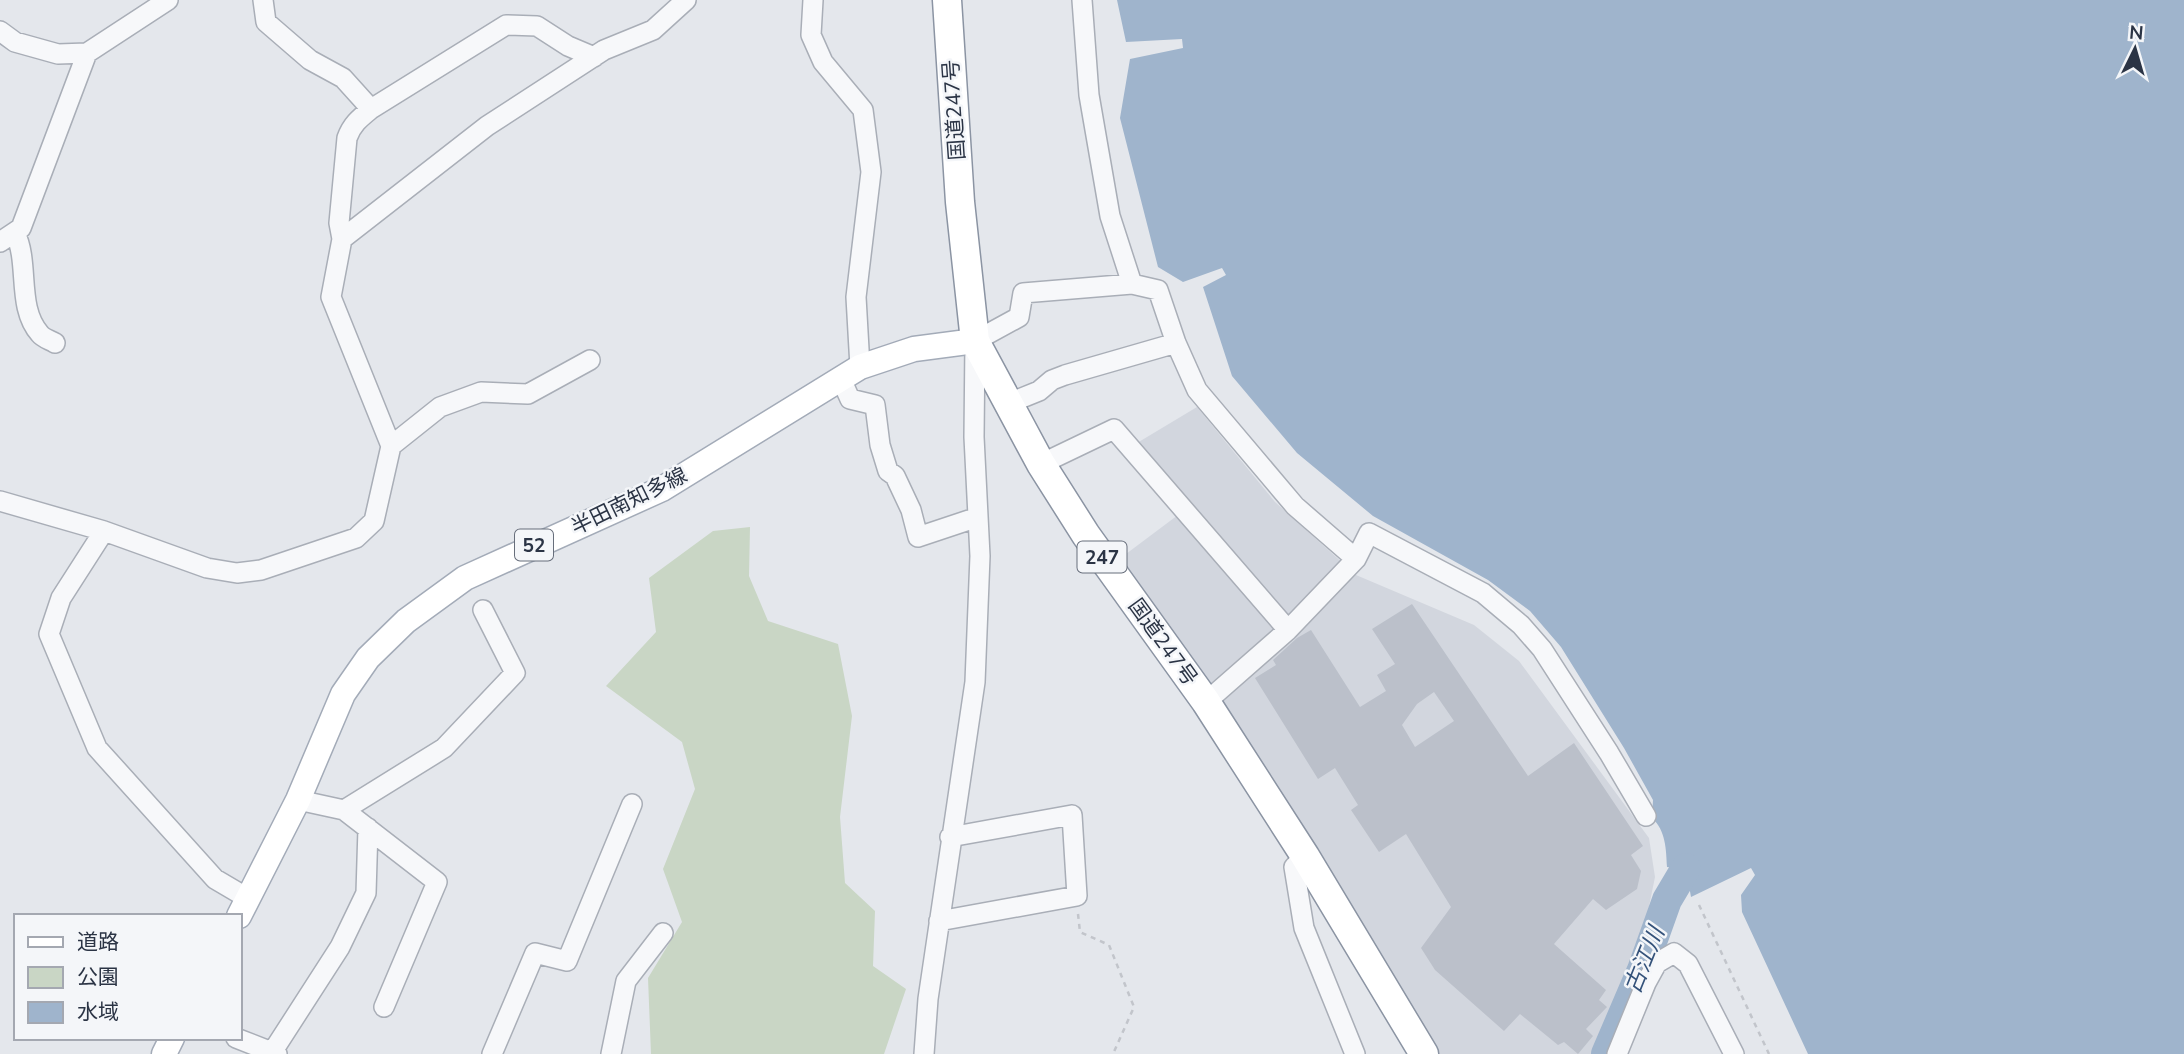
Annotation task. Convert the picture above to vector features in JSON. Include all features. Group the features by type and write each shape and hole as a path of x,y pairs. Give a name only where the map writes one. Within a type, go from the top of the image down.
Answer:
{"highway":[{"name":"国道247号","path":"947,0 960,202 975,341 1041,464 1086,535 1206,702 1306,856 1424,1054"}],"main road":[{"name":"半田南知多線","path":"244,907 298,800 343,695 368,658 406,621 465,578 662,489 850,373 914,349 975,341"}],"street":[{"path":"0,31 15,42 58,54 87,53 168,0"},
{"path":"263,0 266,22 310,60 343,78 371,108"},
{"path":"342,239 487,126 594,57 653,30 686,0"},
{"path":"813,0 811,35 823,62 863,110 871,172 856,297 850,399 875,405 880,445 888,471 895,476 911,510 918,537 969,520 978,520"},
{"path":"1082,0 1089,95 1110,215 1132,284"},
{"path":"0,501 104,531 207,568 237,573 261,570 356,538 374,522 391,446 331,297 342,239 340,223 347,138 355,122 371,108 506,25 537,26 568,46 594,57"},
{"path":"7,237 21,228 87,53"},
{"path":"7,237 19,242 23,284 29,309 41,335 55,343"},
{"path":"924,1054 928,999 950,837 975,682 980,556 974,436 975,341 1019,317 1023,293 1132,284 1158,290 1176,343 1198,390 1295,506 1356,559"},
{"path":"1007,404 1039,391 1052,380 1065,375 1176,343"},
{"path":"391,446 440,407 481,392 528,394 590,360"},
{"path":"1041,464 1114,429 1288,630"},
{"path":"104,531 61,598 49,634 97,748 215,879 244,907"},
{"path":"1206,702 1288,630 1356,559 1369,533 1483,593 1521,625 1542,649 1646,816"},
{"path":"344,810 444,748 515,673 483,610"},
{"path":"298,800 344,810 437,883 384,1007"},
{"path":"492,1054 535,953 567,961 632,804"},
{"path":"939,921 1077,896 1072,815 950,837"},
{"path":"241,1040 275,1053 340,947 366,893 368,828"},
{"path":"1306,856 1294,867 1304,928 1355,1054"},
{"path":"611,1054 626,981 663,933"},
{"path":"1618,1054 1646,983 1657,963 1674,953 1688,964 1734,1054"}],"path":[{"path":"1077,896 1080,932 1109,945 1134,1007 1112,1054"},
{"path":"1699,905 1769,1054"}],"shaded area":[{"path":"1197,407 1275,502 1356,575 1474,625 1519,661 1649,838 1655,877 1643,936 1597,1054 1437,1054 1118,560 1190,506 1137,443"}],"green space":[{"path":"750,527 749,576 768,621 838,644 852,716 840,817 845,883 875,911 873,966 906,989 884,1054 651,1054 648,978 682,922 663,869 695,789 682,742 606,686 656,632 649,578 713,531"}],"water":[{"path":"1117,0 2184,0 2184,1054 1808,1054 1742,912 1741,895 1755,875 1751,868 1691,897 1686,869 1667,867 1663,834 1652,818 1653,800 1561,647 1530,611 1488,580 1373,516 1297,453 1232,376 1203,287 1226,275 1222,268 1183,282 1158,267 1120,118 1130,59 1183,48 1182,39 1126,42"}],"building":[{"path":"1412,604 1528,776 1574,743 1643,846 1631,855 1641,871 1637,889 1606,910 1593,899 1554,944 1606,990 1599,1000 1607,1007 1586,1029 1593,1036 1578,1054 1564,1042 1558,1045 1520,1014 1504,1031 1435,970 1421,948 1451,907 1406,834 1379,852 1351,810 1358,805 1335,768 1318,779 1255,678 1276,665 1273,660 1297,638 1311,630 1360,707 1386,691 1377,675 1395,664 1372,629","holes":["1434,692 1454,721 1415,747 1402,725 1417,704"]}],"waterway":[{"name":"古江川","path":"1606,1054 1642,970 1667,900 1686,868"}]}
